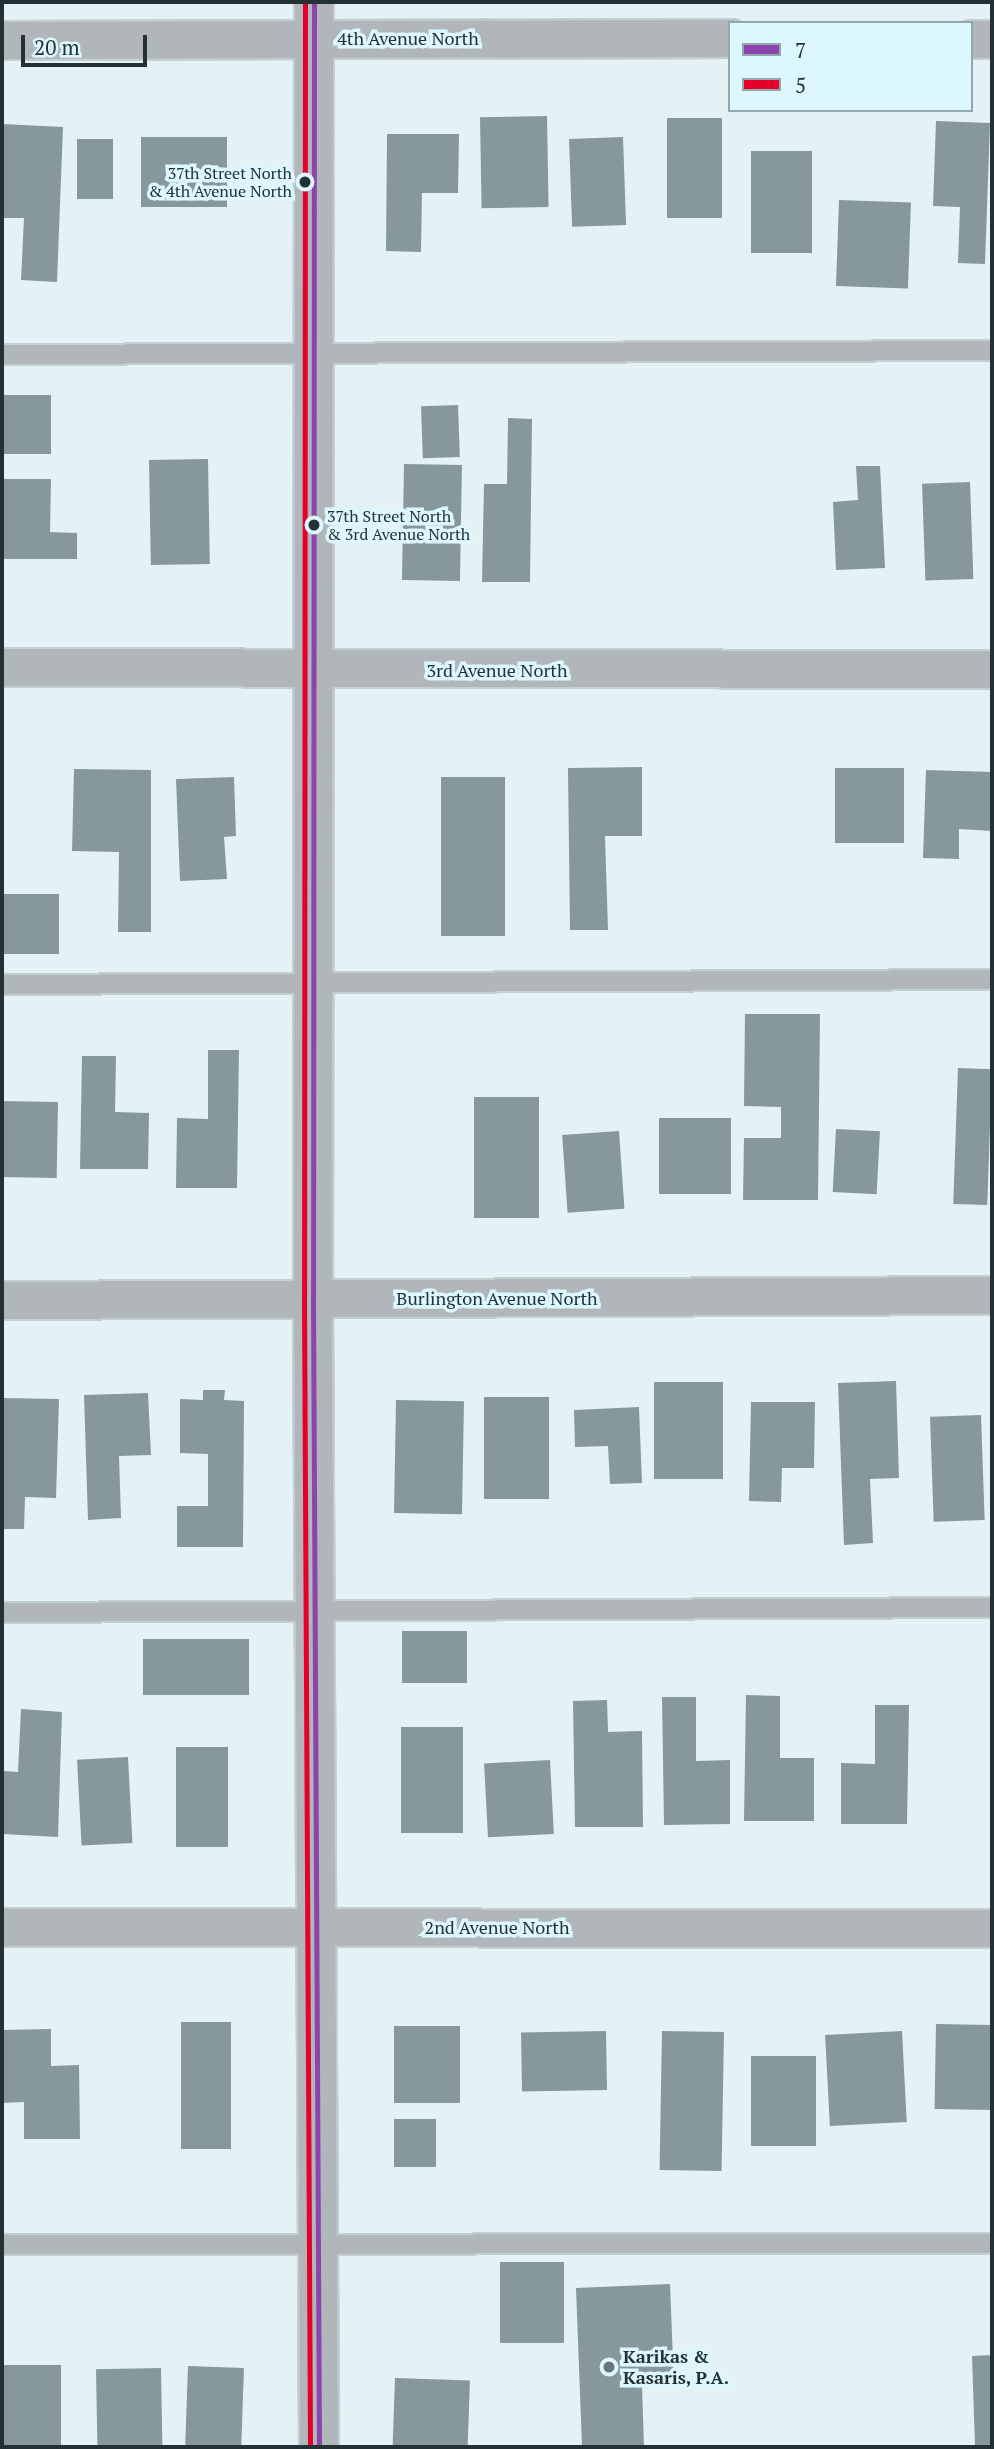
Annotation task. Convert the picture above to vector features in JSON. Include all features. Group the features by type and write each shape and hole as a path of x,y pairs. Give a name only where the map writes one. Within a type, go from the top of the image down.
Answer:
{"street":[{"name":"4th Avenue North","path":"2,40 314,20 728,38"},
{"path":"314,20 313,1299 319,2447"},
{"path":"973,38 992,38"},
{"name":"3rd Avenue North","path":"2,667 312,670 992,669"},
{"name":"Burlington Avenue North","path":"2,1300 992,1295"},
{"name":"2nd Avenue North","path":"2,1927 992,1928"}],"lane":[{"path":"2,354 992,350"},
{"path":"2,984 992,979"},
{"path":"2,1612 992,1607"},
{"path":"2,2244 992,2243"}],"building":[{"path":"547,116 549,207 482,208 480,117"},
{"path":"667,118 722,118 722,218 667,218"},
{"path":"936,121 990,123 985,264 958,263 960,207 933,206"},
{"path":"2,124 63,127 57,282 21,280 24,218 2,218"},
{"path":"387,134 459,134 458,193 422,193 421,252 386,251"},
{"path":"141,137 227,137 227,207 141,207"},
{"path":"623,137 626,225 572,227 569,139"},
{"path":"77,139 113,139 113,199 77,199"},
{"path":"751,151 812,151 812,253 751,253"},
{"path":"839,200 911,203 908,288 836,286"},
{"path":"2,395 51,395 51,454 2,454"},
{"path":"458,405 460,457 423,458 421,406"},
{"path":"508,418 532,419 530,582 482,582 484,484 507,484"},
{"path":"208,459 210,564 151,565 149,460"},
{"path":"404,464 462,465 460,581 402,580"},
{"path":"856,466 880,466 885,568 836,570 833,502 858,500"},
{"path":"2,479 51,479 50,532 77,533 77,559 2,559"},
{"path":"970,482 973,579 925,581 922,484"},
{"path":"642,767 642,836 605,836 608,930 570,930 568,768"},
{"path":"835,768 904,768 904,843 835,843"},
{"path":"74,769 151,770 151,932 118,932 119,852 72,851"},
{"path":"926,770 992,772 992,831 959,829 959,859 923,858"},
{"path":"234,777 236,836 224,837 227,879 180,881 176,779"},
{"path":"441,777 505,777 505,936 441,936"},
{"path":"2,894 59,894 59,954 2,954"},
{"path":"745,1014 820,1014 818,1200 743,1200 744,1138 781,1138 781,1107 744,1106"},
{"path":"208,1050 239,1050 237,1188 176,1188 177,1118 208,1119"},
{"path":"82,1056 116,1056 115,1112 149,1113 148,1169 80,1169"},
{"path":"958,1068 992,1069 987,1205 953,1204"},
{"path":"474,1097 539,1097 539,1218 474,1218"},
{"path":"2,1101 58,1102 57,1178 2,1177"},
{"path":"659,1118 731,1118 731,1194 659,1194"},
{"path":"836,1129 880,1131 877,1194 833,1192"},
{"path":"619,1131 624,1209 568,1213 562,1135"},
{"path":"896,1381 899,1478 870,1479 873,1543 844,1545 838,1383"},
{"path":"654,1382 723,1382 723,1479 654,1479"},
{"path":"203,1390 225,1390 224,1400 244,1401 243,1547 177,1547 177,1506 208,1506 208,1454 180,1453 180,1399 203,1400"},
{"path":"148,1393 151,1455 119,1456 121,1518 88,1520 84,1395"},
{"path":"484,1397 549,1397 549,1499 484,1499"},
{"path":"2,1398 59,1399 56,1498 25,1497 24,1529 2,1529"},
{"path":"396,1400 464,1401 462,1514 394,1513"},
{"path":"751,1402 815,1402 814,1468 782,1468 781,1502 749,1501"},
{"path":"639,1407 642,1483 610,1484 608,1446 575,1447 574,1410"},
{"path":"981,1415 985,1520 934,1522 930,1417"},
{"path":"402,1631 467,1631 467,1683 402,1683"},
{"path":"143,1639 249,1639 249,1695 143,1695"},
{"path":"746,1695 780,1696 780,1758 814,1758 814,1821 744,1821"},
{"path":"662,1697 696,1697 696,1761 730,1760 730,1824 664,1825"},
{"path":"607,1700 608,1732 642,1731 643,1827 575,1827 573,1701"},
{"path":"875,1705 909,1705 907,1824 841,1824 841,1763 875,1764"},
{"path":"21,1709 62,1712 58,1837 2,1834 2,1771 18,1772"},
{"path":"401,1727 463,1727 463,1833 401,1833"},
{"path":"176,1747 228,1747 228,1847 176,1847"},
{"path":"128,1757 133,1843 82,1846 77,1760"},
{"path":"550,1760 554,1834 488,1837 484,1763"},
{"path":"181,2022 231,2022 231,2149 181,2149"},
{"path":"936,2024 992,2025 991,2110 935,2109"},
{"path":"394,2026 460,2026 460,2103 394,2103"},
{"path":"51,2029 51,2066 79,2065 80,2139 24,2139 24,2102 2,2103 2,2030"},
{"path":"606,2031 607,2090 522,2091 521,2032"},
{"path":"662,2031 724,2032 722,2171 660,2170"},
{"path":"902,2031 907,2122 830,2126 825,2035"},
{"path":"751,2056 816,2056 816,2146 751,2146"},
{"path":"394,2119 436,2119 436,2167 394,2167"},
{"path":"500,2262 564,2262 564,2343 500,2343"},
{"path":"670,2284 674,2385 642,2386 644,2447 582,2447 576,2288"},
{"path":"992,2355 992,2445 975,2446 972,2356"},
{"path":"2,2365 61,2365 61,2447 2,2447"},
{"path":"188,2366 244,2368 241,2447 185,2447"},
{"path":"161,2368 162,2447 97,2447 96,2369"},
{"path":"395,2378 470,2381 468,2447 393,2447"}],"transit line":[{"name":"5","path":"305,2 304,1299 310,2447"},
{"name":"7","path":"314,2 313,1299 319,2447"}],"place":[{"name":"37th Street North & 4th Avenue North","path":"305,182"},
{"name":"37th Street North & 3rd Avenue North","path":"314,525"},
{"name":"Karikas & Kasaris, P.A.","path":"609,2367"}]}
